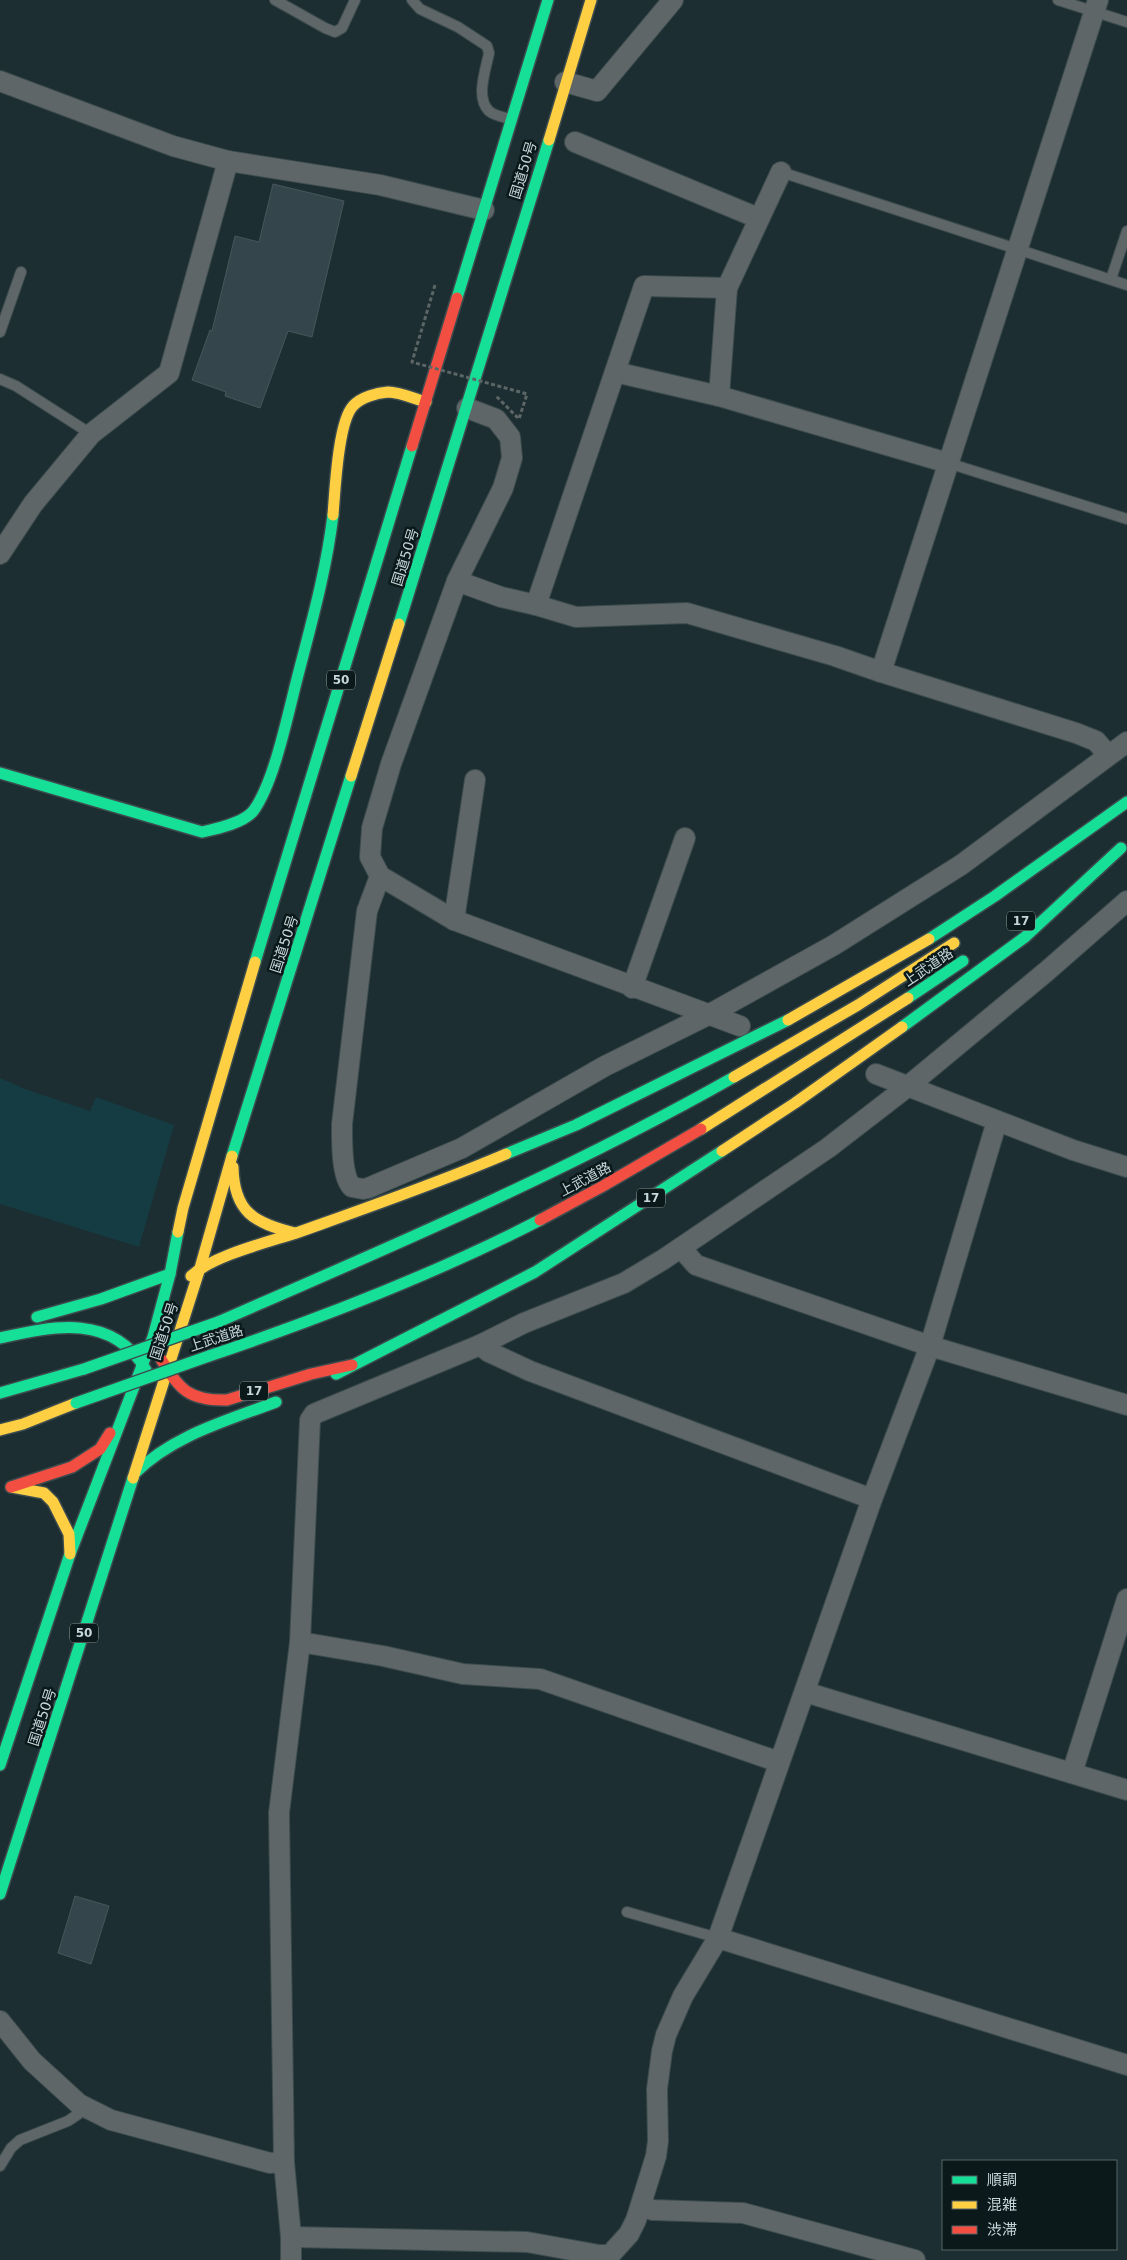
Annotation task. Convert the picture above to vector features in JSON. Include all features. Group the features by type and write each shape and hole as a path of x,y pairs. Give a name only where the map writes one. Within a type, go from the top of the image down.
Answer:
{"main road":[{"name":"国道50号","path":"0,1766 13,1721 70,1554 153,1337 170,1274 186,1198 272,905 513,120 548,0"},
{"name":"国道50号","path":"0,1894 200,1268 234,1150 467,408 591,0"},
{"path":"0,773 202,832 226,827 253,812 266,787 286,724 328,556 340,442 347,414 354,404 370,395 390,392 426,402"},
{"name":"17","path":"200,1268 433,1185 567,1129 792,1018 928,939 995,896 1127,802"},
{"path":"1087,845 1127,810"},
{"name":"17","path":"1041,906 1124,846"},
{"name":"17","path":"314,1385 534,1272 623,1217 795,1103 993,962 1025,937 1124,846"},
{"name":"上武道路","path":"0,1394 84,1368 218,1322 458,1218 586,1157 703,1095 858,1005 966,934"},
{"name":"上武道路","path":"0,1430 23,1424 76,1403 375,1296 476,1252 633,1171 707,1127 919,991 976,952"},
{"path":"234,1150 233,1186 238,1202 245,1213 263,1225 295,1233"},
{"path":"153,1337 178,1292 200,1268"},
{"path":"0,1328 101,1299 170,1274"},
{"path":"0,1338 69,1326 92,1327 122,1343 142,1363 152,1383 157,1400"},
{"name":"17","path":"153,1337 167,1371 178,1386 190,1397 215,1401 227,1400 311,1374 352,1365"},
{"name":"17","path":"135,1473 146,1460 176,1442 284,1399"},
{"path":"6,1488 72,1467 100,1449 124,1410"},
{"path":"6,1488 44,1493 53,1502 69,1534 70,1554"}],"street":[{"path":"565,82 597,91 673,0"},
{"path":"881,672 1096,6"},
{"path":"0,81 173,146 228,161 380,185 484,210"},
{"path":"575,142 758,218"},
{"path":"0,554 33,504 91,434 169,373 228,161"},
{"path":"719,396 727,288 781,172"},
{"path":"536,605 644,286 727,288"},
{"path":"615,372 719,396 948,463"},
{"path":"467,408 496,420 510,437 512,458 502,488 457,581 391,764 372,828 370,858 380,876 454,920 632,988 740,1026"},
{"path":"457,581 501,597 576,617 687,613 835,656 1076,734 1096,741 1108,755"},
{"path":"380,876 366,911 342,1124 343,1158 347,1178 349,1184 356,1188 368,1188 462,1148 605,1066 710,1014 834,946 961,865 1127,742"},
{"path":"454,920 476,780"},
{"path":"632,988 685,838"},
{"path":"291,2260 291,2237 284,2162 279,1813 300,1642 310,1420 314,1414 480,1345 524,1323 624,1283 681,1248 828,1148 1048,971 1127,901"},
{"path":"876,1074 1072,1150 1127,1167"},
{"path":"291,2237 527,2242 611,2258 629,2234 641,2208 658,2141 657,2089 662,2051 683,1996 718,1938 872,1499 930,1346 997,1121"},
{"path":"681,1248 696,1265 930,1346 1127,1405"},
{"path":"480,1345 489,1352 530,1371 872,1499"},
{"path":"1072,1773 1127,1599"},
{"path":"300,1642 383,1656 463,1674 540,1679 780,1762"},
{"path":"805,1692 1127,1790"},
{"path":"718,1938 1127,2066"},
{"path":"0,2021 32,2061 60,2088 87,2108 111,2120 270,2163 284,2162"},
{"path":"641,2208 743,2213 915,2260"}],"lane":[{"path":"274,0 335,32 342,28 355,0"},
{"path":"412,0 420,9 458,27 487,46 489,53 482,93 483,102 490,112 513,120"},
{"path":"1058,0 1096,6 1127,22"},
{"path":"781,172 1127,285"},
{"path":"1111,280 1127,231"},
{"path":"0,332 21,272"},
{"path":"0,378 16,386 91,434"},
{"path":"948,463 1127,519"},
{"path":"626,1912 718,1938"},
{"path":"0,2166 11,2148 20,2140 68,2121 87,2108"}],"path":[{"path":"435,285 412,362 527,394 520,419 495,395"}],"shaded area":[{"path":"0,1078 25,1089 90,1111 96,1097 174,1125 139,1247 0,1204"}],"building":[{"path":"273,184 344,201 312,337 288,331 260,408 225,396 226,392 192,380 210,330 212,331 235,236 259,242"},
{"path":"75,1896 109,1906 91,1964 58,1953"}],"traffic: fast":[{"path":"457,298 548,0"},
{"path":"399,624 549,140"},
{"path":"255,962 412,446"},
{"path":"0,773 202,832 230,825 250,815 268,783 279,749 317,600 333,515"},
{"path":"232,1156 351,776"},
{"path":"929,939 995,896 1127,802"},
{"path":"902,1027 1025,937 1121,848"},
{"path":"908,998 963,961"},
{"path":"506,1154 576,1125 788,1020"},
{"path":"218,1322 414,1236 544,1176 734,1077"},
{"path":"336,1374 535,1272 722,1151"},
{"path":"209,1356 377,1294 459,1259 540,1220"},
{"path":"0,1765 70,1554 153,1337 170,1274 178,1232"},
{"path":"37,1317 101,1299 170,1274"},
{"path":"84,1369 218,1322"},
{"path":"0,1338 61,1328 80,1328 99,1332 116,1339 132,1352 146,1370"},
{"path":"76,1403 209,1356"},
{"path":"0,1393 84,1369"},
{"path":"135,1473 166,1449 201,1430 276,1402"},
{"path":"0,1894 133,1478"}],"traffic: slow":[{"path":"549,140 591,0"},
{"path":"333,515 341,441 348,414 353,406 369,396 388,392 402,394 426,402"},
{"path":"351,776 399,624"},
{"path":"788,1020 929,939"},
{"path":"734,1077 858,1005 954,943"},
{"path":"178,1232 183,1208 255,962"},
{"path":"701,1129 908,998"},
{"path":"722,1151 795,1103 902,1027"},
{"path":"191,1276 201,1268 227,1255 377,1204 506,1154"},
{"path":"133,1478 200,1268 232,1156"},
{"path":"233,1167 237,1195 249,1213 268,1225 295,1233"},
{"path":"0,1430 23,1424 76,1403"},
{"path":"12,1487 44,1493 53,1502 69,1534 70,1554"}],"traffic: jam":[{"path":"412,446 457,298"},
{"path":"540,1220 701,1129"},
{"path":"161,1359 180,1386 195,1396 214,1400 227,1400 311,1374 352,1365"},
{"path":"11,1487 72,1467 100,1449 110,1433"}]}
